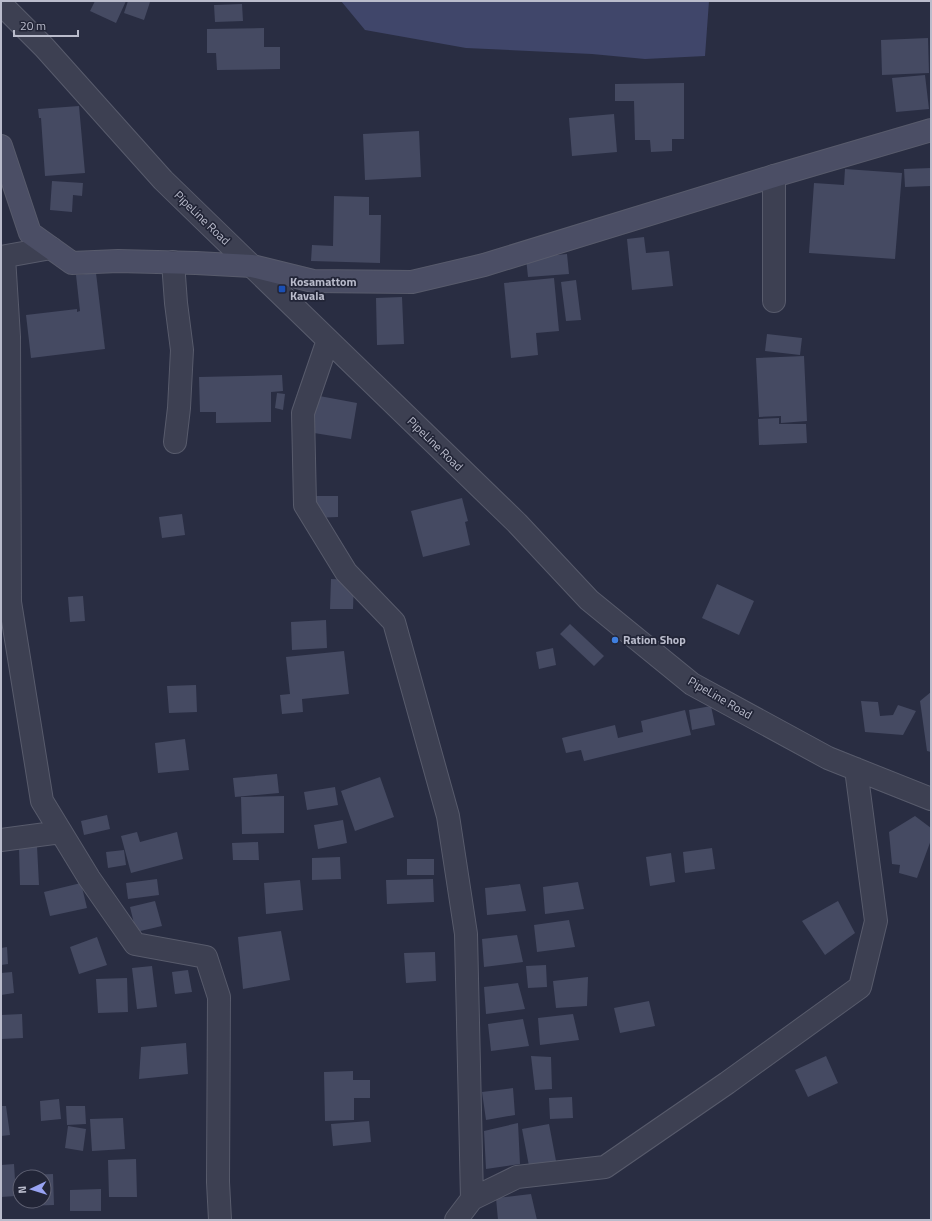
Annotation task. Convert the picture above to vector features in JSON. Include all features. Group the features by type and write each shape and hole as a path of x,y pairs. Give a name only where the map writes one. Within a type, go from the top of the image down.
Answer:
{"main road":[{"path":"1,146 30,233 72,263 118,261 252,266 313,281 412,282 484,265 774,176 931,130"}],"street":[{"name":"PipeLine Road","path":"1,4 44,47 163,180 517,523 589,600 692,684 828,758 931,799"},
{"path":"774,176 774,301"},
{"path":"51,248 2,257 9,337 10,602 42,801 89,878 135,944 206,957 219,997 218,1182 220,1220"},
{"path":"173,262 182,350 179,408 175,442"},
{"path":"328,340 303,413 305,505 346,572 394,622 448,816 466,934 472,1199"},
{"path":"456,1220 472,1199 517,1177 605,1167 727,1083 860,987 876,921 856,769"},
{"path":"1,840 61,832"}],"water":[{"path":"341,1 709,1 705,56 645,59 592,54 466,48 365,30"}],"building":[{"path":"95,1 126,1 116,23 90,11"},
{"path":"128,1 150,2 144,20 124,13"},
{"path":"242,4 243,21 215,22 214,5"},
{"path":"264,28 264,47 280,47 280,69 217,70 216,53 207,53 207,29"},
{"path":"928,38 929,73 882,75 881,40"},
{"path":"925,75 929,109 896,112 892,78"},
{"path":"684,83 684,139 672,139 672,151 651,152 650,140 635,140 634,101 615,101 615,84"},
{"path":"79,106 85,173 45,176 41,118 39,118 38,109"},
{"path":"614,114 617,152 572,156 569,118"},
{"path":"419,131 421,177 365,180 363,134"},
{"path":"931,168 931,186 905,187 904,169"},
{"path":"845,169 902,173 895,259 809,253 814,183 844,185"},
{"path":"52,181 83,183 82,196 73,195 72,212 50,210"},
{"path":"334,196 369,197 369,215 381,215 380,263 311,261 312,245 333,246"},
{"path":"644,237 646,253 669,251 673,286 632,290 627,239"},
{"path":"567,254 569,274 528,277 526,258"},
{"path":"96,273 105,349 31,358 26,315 77,309 77,312 80,311 76,275"},
{"path":"554,278 559,331 536,333 538,355 511,358 504,283"},
{"path":"576,280 581,320 566,321 561,282"},
{"path":"402,297 404,344 377,345 376,298"},
{"path":"767,334 802,338 800,355 765,351"},
{"path":"804,356 807,421 781,423 781,416 759,417 756,358"},
{"path":"282,375 283,391 271,392 271,422 216,423 216,412 200,412 199,377"},
{"path":"277,393 285,394 283,410 275,408"},
{"path":"314,395 357,403 351,439 308,432"},
{"path":"779,418 779,424 806,424 807,443 759,445 758,419"},
{"path":"312,496 338,496 338,517 312,518"},
{"path":"462,498 468,521 465,522 470,545 423,557 411,511"},
{"path":"182,514 185,535 162,538 159,517"},
{"path":"331,579 354,580 353,609 330,609"},
{"path":"717,584 754,601 739,635 702,618"},
{"path":"83,596 85,621 70,622 68,597"},
{"path":"326,620 327,648 292,650 291,622"},
{"path":"570,624 604,656 594,666 560,634"},
{"path":"553,648 556,665 539,669 536,652"},
{"path":"344,651 349,694 302,699 303,712 282,714 280,695 290,694 286,657"},
{"path":"196,685 197,712 169,713 167,686"},
{"path":"931,692 931,752 927,751 920,701"},
{"path":"861,701 878,702 880,716 893,715 898,705 916,711 903,735 865,732"},
{"path":"711,706 715,725 692,730 689,710"},
{"path":"685,710 691,735 584,761 581,750 566,753 562,738 615,725 618,738 643,732 641,721"},
{"path":"185,739 189,770 158,773 155,743"},
{"path":"277,774 279,793 235,797 233,778"},
{"path":"380,777 394,817 355,831 341,791"},
{"path":"335,787 338,805 307,810 304,792"},
{"path":"284,796 284,833 242,834 241,797"},
{"path":"107,815 110,829 84,835 81,821"},
{"path":"915,816 931,828 931,840 917,878 899,873 900,865 892,864 889,832"},
{"path":"343,820 347,843 318,849 314,825"},
{"path":"137,832 140,842 177,832 183,859 131,873 121,836"},
{"path":"258,842 259,860 233,860 232,843"},
{"path":"37,846 39,885 20,885 19,847"},
{"path":"712,848 715,869 685,873 683,852"},
{"path":"124,850 126,865 108,868 106,852"},
{"path":"671,853 675,882 650,886 646,857"},
{"path":"340,857 341,879 312,880 312,858"},
{"path":"407,859 434,859 434,875 407,875"},
{"path":"157,879 159,895 128,899 126,883"},
{"path":"433,879 434,902 387,904 386,880"},
{"path":"300,880 303,910 266,914 264,883"},
{"path":"578,882 584,909 545,914 543,887"},
{"path":"81,883 87,908 50,916 44,892"},
{"path":"520,884 526,911 487,915 485,888"},
{"path":"155,901 162,926 136,932 130,907"},
{"path":"838,901 855,933 825,955 802,921"},
{"path":"569,920 575,947 537,952 534,925"},
{"path":"281,931 290,980 243,989 238,937"},
{"path":"517,935 523,962 484,967 482,939"},
{"path":"97,937 107,965 79,974 70,947"},
{"path":"7,947 8,964 1,965 1,948"},
{"path":"435,952 436,981 406,983 404,953"},
{"path":"546,965 547,987 528,988 526,966"},
{"path":"152,966 157,1007 137,1009 132,968"},
{"path":"188,970 192,992 175,994 172,972"},
{"path":"12,972 14,993 1,995 1,973"},
{"path":"588,977 587,1006 556,1008 553,981"},
{"path":"127,978 128,1012 98,1013 96,979"},
{"path":"518,983 525,1009 486,1014 484,987"},
{"path":"649,1001 655,1026 620,1033 614,1008"},
{"path":"22,1014 23,1038 1,1039 1,1015"},
{"path":"573,1014 579,1040 540,1045 538,1018"},
{"path":"523,1019 529,1046 491,1051 488,1024"},
{"path":"186,1043 188,1074 139,1079 141,1047"},
{"path":"531,1056 551,1057 552,1089 535,1090"},
{"path":"826,1056 838,1083 808,1097 795,1070"},
{"path":"353,1071 353,1080 370,1080 370,1098 354,1098 354,1120 325,1121 324,1072"},
{"path":"513,1088 515,1115 486,1120 482,1092"},
{"path":"572,1097 573,1118 550,1119 549,1098"},
{"path":"59,1099 61,1119 41,1121 40,1101"},
{"path":"1,1106 6,1106 10,1135 1,1136"},
{"path":"66,1106 85,1106 86,1124 67,1125"},
{"path":"123,1118 125,1149 92,1151 90,1119"},
{"path":"369,1121 371,1142 333,1146 331,1124"},
{"path":"518,1123 520,1164 486,1169 484,1131"},
{"path":"549,1124 556,1161 529,1166 522,1129"},
{"path":"68,1126 86,1129 83,1151 65,1148"},
{"path":"136,1159 137,1197 109,1197 108,1160"},
{"path":"14,1164 14,1169 12,1169 12,1196 1,1197 1,1165"},
{"path":"52,1174 54,1205 52,1205"},
{"path":"101,1189 101,1211 70,1211 70,1190"},
{"path":"531,1194 537,1220 498,1220 496,1198"}],"place":[{"name":"Kosamattom Kavala","path":"282,289"},
{"name":"Ration Shop","path":"615,640"}]}
